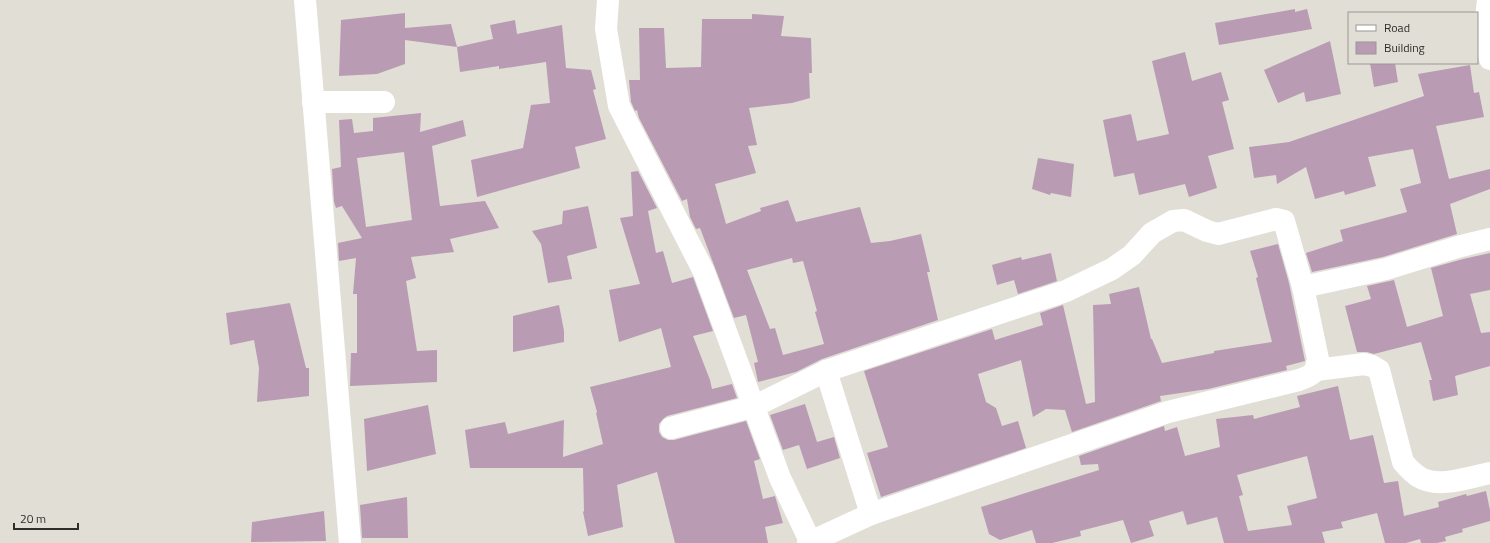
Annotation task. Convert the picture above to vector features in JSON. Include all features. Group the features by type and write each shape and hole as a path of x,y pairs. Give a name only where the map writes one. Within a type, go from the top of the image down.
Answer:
{"street":[{"path":"305,0 350,543"},
{"path":"608,0 606,29 619,106 704,272 755,406 780,478 810,543 871,514 1168,412 1311,376 1316,370 1318,359 1303,288 1284,221 1276,219 1218,234 1207,231 1184,220 1178,220 1163,226 1152,233 1132,255 1112,269 1066,291 826,371 755,406 671,428"},
{"path":"1488,0 1484,37 1490,60"},
{"path":"313,102 384,102"},
{"path":"1303,288 1386,269 1461,246 1490,239"},
{"path":"1316,370 1364,364 1379,370 1403,462 1420,478 1432,482 1442,483 1490,473"},
{"path":"826,371 871,514"}],"building":[{"path":"1295,9 1295,12 1307,9 1312,29 1219,45 1215,23"},
{"path":"405,13 405,28 451,24 457,47 405,40 405,64 377,74 339,76 341,20"},
{"path":"752,14 784,16 781,36 811,38 812,73 809,73 810,98 792,103 749,108 757,145 748,146 756,173 715,184 726,224 761,211 760,208 788,200 796,222 860,207 871,243 890,241 921,234 930,272 927,272 938,320 822,359 796,372 758,382 754,363 758,362 746,315 734,318 700,228 696,229 690,217 687,199 682,201 639,118 637,110 635,111 631,102 629,80 640,80 639,28 664,28 666,68 701,67 702,19 752,19","holes":["792,258 793,263 803,261 817,311 815,312 824,344 783,355 775,328 770,329 747,270"]},
{"path":"515,20 517,34 562,25 566,68 591,70 596,89 593,90 606,139 575,147 580,168 477,197 471,160 523,148 531,105 550,103 546,62 499,69 499,66 460,72 457,47 493,39 490,25"},
{"path":"1330,41 1341,94 1306,102 1304,92 1278,103 1264,70"},
{"path":"1185,52 1192,81 1221,72 1229,100 1222,102 1234,149 1208,156 1217,188 1189,197 1185,184 1139,195 1134,173 1114,177 1103,120 1131,114 1137,141 1169,134 1152,61"},
{"path":"1370,64 1395,64 1398,82 1374,87"},
{"path":"1470,65 1474,93 1479,92 1484,117 1436,126 1449,179 1490,169 1490,189 1450,204 1457,234 1383,257 1312,272 1306,253 1343,241 1340,230 1407,212 1400,189 1421,183 1413,149 1368,157 1376,186 1345,195 1344,191 1315,199 1306,167 1277,184 1276,175 1254,178 1249,147 1289,142 1424,96 1418,74"},
{"path":"421,113 420,132 463,120 466,136 432,146 440,206 485,201 499,228 450,239 454,252 411,257 416,278 406,281 417,351 437,350 437,382 350,386 351,353 357,353 357,294 353,294 356,258 339,261 338,243 362,238 342,206 336,208 334,202 332,169 341,167 339,120 352,119 354,133 373,131 373,118","holes":["404,152 412,220 366,227 357,158"]},
{"path":"1038,158 1074,164 1071,197 1051,193 1050,195 1032,189"},
{"path":"638,171 657,208 648,211 656,253 663,251 672,283 693,277 713,331 693,336 712,389 732,384 737,398 667,416 659,424 659,432 662,437 668,440 674,440 746,421 760,459 754,461 763,499 775,496 783,523 765,527 768,543 675,543 657,472 617,485 623,527 588,536 583,512 583,468 470,468 465,430 505,422 508,434 564,420 563,457 603,444 597,412 590,387 671,367 661,328 619,342 609,290 640,284 620,218 633,216 631,172"},
{"path":"588,206 597,248 567,256 572,279 548,283 541,244 532,231 562,224 563,211"},
{"path":"1278,244 1289,283 1305,361 1286,366 1287,370 1208,389 1160,396 1161,401 1072,432 1065,410 1046,409 1033,417 1021,360 978,374 986,402 996,408 1002,426 1018,421 1026,448 881,497 867,453 888,447 864,371 992,329 995,340 1043,325 1040,313 1063,305 1086,404 1095,402 1093,305 1111,304 1109,294 1139,287 1151,339 1162,363 1214,353 1214,351 1272,342 1256,278 1258,277 1250,251"},
{"path":"1051,253 1057,281 1018,294 1014,280 997,285 992,265 1021,257 1022,260"},
{"path":"1490,253 1490,290 1470,294 1481,333 1490,332 1490,366 1455,376 1458,395 1433,401 1429,380 1432,380 1421,342 1374,354 1357,352 1345,306 1371,299 1367,286 1394,280 1407,327 1443,316 1431,268"},
{"path":"290,303 306,368 309,368 309,396 257,402 259,368 254,340 230,345 226,313"},
{"path":"559,305 564,331 564,342 513,352 513,316"},
{"path":"1338,386 1350,440 1373,435 1384,483 1398,481 1404,516 1439,507 1438,502 1466,494 1467,496 1486,491 1490,510 1490,521 1462,529 1463,532 1445,537 1446,541 1437,543 1421,543 1420,539 1406,543 1385,543 1377,513 1341,522 1343,528 1322,532 1325,543 1224,543 1217,517 1187,525 1183,511 1149,521 1154,536 1131,543 1123,520 1080,531 1081,536 1052,543 1036,543 1032,530 1000,540 989,534 981,507 1099,470 1098,464 1081,465 1079,456 1164,426 1165,431 1177,427 1185,456 1220,447 1216,419 1253,415 1254,419 1300,407 1297,396","holes":["1307,456 1317,498 1287,506 1292,525 1248,531 1239,496 1243,495 1237,475"]},
{"path":"805,404 817,442 834,437 840,458 807,469 799,445 783,450 770,415"},
{"path":"428,405 436,454 367,471 364,419"},
{"path":"407,497 408,538 362,538 360,505"},
{"path":"324,511 326,541 251,542 252,522"}]}
